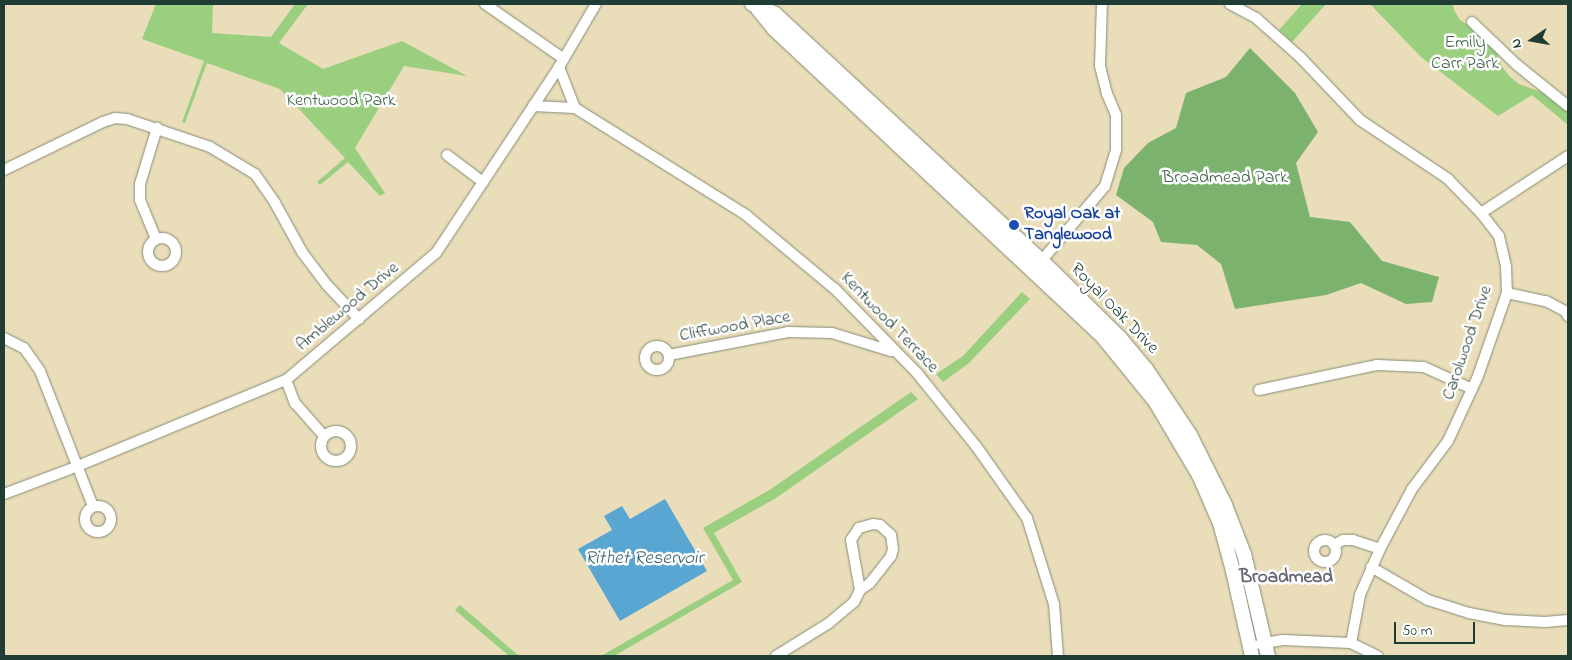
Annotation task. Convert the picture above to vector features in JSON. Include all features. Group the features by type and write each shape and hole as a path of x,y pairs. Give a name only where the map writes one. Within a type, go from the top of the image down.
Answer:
{"main road":[{"name":"Royal Oak Drive","path":"753,4 774,29 1136,356 1168,399 1190,435 1225,505 1244,554 1266,650"},
{"name":"Royal Oak Drive","path":"1038,266 1103,337 1155,401 1178,437 1199,475 1220,524 1251,651"}],"street":[{"path":"485,4 562,63 575,108"},
{"name":"Amblewood Drive","path":"4,494 78,466 286,380 436,254 562,63 596,4"},
{"path":"1038,266 1106,186 1116,149 1116,115 1107,94 1100,66 1102,4"},
{"name":"Carolwood Drive","path":"1230,4 1256,18 1301,58 1360,120 1448,179 1481,213 1498,236 1506,266 1506,293 1472,390 1448,441 1412,490 1371,567 1360,595 1350,643"},
{"path":"1472,22 1517,65 1568,106"},
{"name":"Kentwood Terrace","path":"533,106 575,108 746,215 836,290 893,351 917,373 976,446 1027,518 1054,604 1058,656"},
{"path":"4,170 115,118 128,119 210,147 256,174 275,202 302,252 327,285 359,319"},
{"path":"156,239 140,200 140,184 157,128"},
{"path":"447,155 483,182"},
{"path":"1481,213 1568,156"},
{"path":"1506,293 1546,301 1566,311 1568,316"},
{"name":"Cliffwood Place","path":"669,355 788,332 832,333 893,351"},
{"path":"4,338 24,348 40,372 94,506"},
{"path":"1260,390 1377,364 1424,367 1472,390"},
{"path":"286,380 296,404 324,436"},
{"path":"776,656 829,623 854,602 860,590 870,582 890,556 893,549 891,535 880,526 873,524 859,528 851,540 860,590"},
{"path":"1334,545 1343,540 1353,540 1380,549"},
{"path":"1371,567 1428,600 1470,613 1506,620 1545,622 1568,620"},
{"path":"1251,651 1266,650 1283,640 1350,643 1378,656"}],"green space":[{"name":"Kentwood Park","path":"156,4 213,4 212,33 271,37 295,4 308,4 279,43 323,69 402,41 467,76 404,66 355,148 385,193 380,196 348,162 320,185 317,182 345,158 280,89 207,63 185,123 182,122 204,61 142,39"},
{"path":"1302,4 1326,4 1292,42 1279,30"},
{"name":"Emily Carr Park","path":"1370,4 1453,4 1460,20 1493,41 1501,65 1509,76 1519,84 1555,97 1568,105 1568,125 1532,95 1498,116 1421,57"},
{"name":"Broadmead Park","path":"1250,48 1295,93 1318,132 1296,163 1310,217 1350,222 1382,261 1439,277 1432,302 1406,304 1361,283 1326,295 1235,309 1221,264 1197,245 1161,242 1153,222 1116,195 1124,168 1148,143 1176,128 1186,93 1226,77"},
{"path":"1022,292 1030,299 969,363 943,382 936,374 963,356"},
{"path":"911,392 918,399 776,498 714,533 742,582 614,656 601,656 733,580 703,528 771,489"},
{"path":"460,605 519,656 509,656 455,610"}],"water":[{"name":"Rithet Reservoir","path":"665,499 707,571 620,621 578,549 612,530 604,516 622,506 630,519"}],"place":[{"name":"Royal Oak at Tanglewood","path":"1014,225"}],"district":[{"name":"Broadmead","path":"1286,578"}]}
